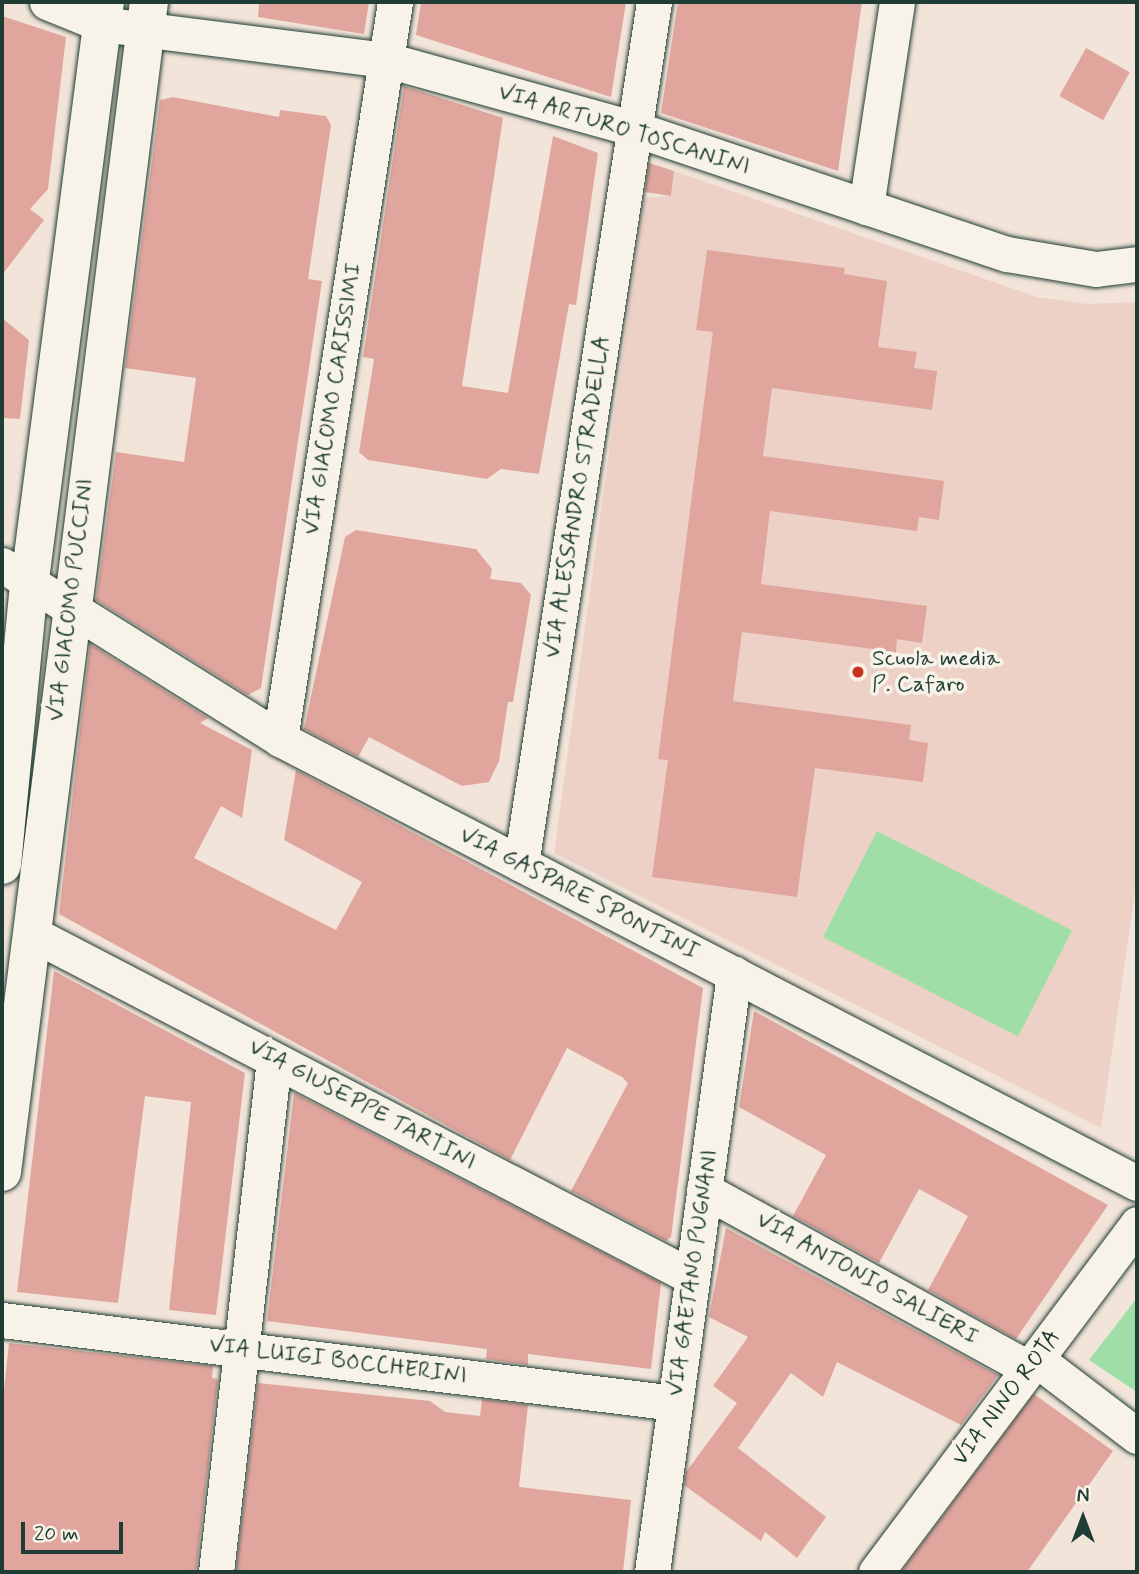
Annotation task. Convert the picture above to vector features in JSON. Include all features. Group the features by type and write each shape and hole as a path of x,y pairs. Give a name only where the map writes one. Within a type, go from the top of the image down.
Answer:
{"main road":[{"name":"VIA GIACOMO PUCCINI","path":"2,865 16,576 103,13"},
{"name":"VIA GIACOMO PUCCINI","path":"2,1172 69,612 147,16"}],"street":[{"name":"VIA ARTURO TOSCANINI","path":"47,2 103,13 147,16 387,60 635,130 1007,254 1096,269 1137,264"},
{"name":"VIA GIACOMO CARISSIMI","path":"280,739 395,2"},
{"name":"VIA ALESSANDRO STRADELLA","path":"521,864 654,2"},
{"path":"866,206 897,2"},
{"name":"VIA GASPARE SPONTINI","path":"16,576 69,612 280,739 1137,1183"},
{"name":"VIA GIUSEPPE TARTINI","path":"31,933 692,1278"},
{"name":"VIA GAETANO PUGNANI","path":"652,1572 734,974"},
{"path":"216,1572 274,1060"},
{"name":"VIA ANTONIO SALIERI","path":"704,1190 1033,1364 1137,1436"},
{"name":"VIA NINO ROTA","path":"877,1572 1137,1224"},
{"name":"VIA LUIGI BOCCHERINI","path":"2,1320 675,1403"}],"shaded area":[{"name":"Scuola media P. Cafaro","path":"674,171 1037,297 1087,304 1137,302 1137,879 1101,1128 554,853 644,198 671,196"}],"green space":[{"path":"877,831 1072,930 1018,1036 823,937"},
{"path":"1137,1298 1137,1392 1089,1360"}],"building":[{"path":"259,2 369,2 364,34 258,17"},
{"path":"421,2 626,2 611,97 416,35"},
{"path":"678,2 862,2 838,171 661,113"},
{"path":"2,16 66,37 48,189 30,209 44,220 2,275"},
{"path":"1086,48 1130,72 1103,120 1059,96"},
{"path":"404,86 503,118 462,386 508,393 553,136 598,153 576,305 569,304 539,474 501,469 487,479 368,460 359,452 374,359 363,357"},
{"path":"173,97 279,117 280,110 326,116 331,125 308,279 322,281 261,688 248,695 96,600 116,452 184,462 196,378 125,368 160,100"},
{"path":"649,163 674,171 671,196 645,192"},
{"path":"707,250 845,268 844,274 887,281 878,347 917,352 914,368 937,371 932,410 772,388 763,456 944,481 939,520 919,517 917,531 770,511 761,584 927,606 922,643 897,639 896,652 742,632 733,701 911,725 909,740 928,743 923,782 815,768 797,897 652,877 668,760 658,759 713,332 696,330"},
{"path":"2,318 29,340 20,419 2,418"},
{"path":"356,530 476,549 492,569 490,579 521,583 531,595 513,702 508,702 499,761 489,782 462,786 369,737 358,757 304,729 345,537"},
{"path":"90,644 208,718 200,723 252,750 242,818 221,806 194,858 336,930 362,882 284,840 296,770 703,988 671,1237 666,1241 571,1191 628,1083 622,1077 567,1048 510,1160 59,914"},
{"path":"54,971 245,1073 216,1315 169,1310 191,1102 145,1096 118,1303 17,1292"},
{"path":"754,1011 1108,1205 1016,1339 928,1290 968,1216 919,1189 879,1263 793,1216 826,1155 739,1107"},
{"path":"294,1093 661,1283 651,1369 528,1354 528,1365 486,1359 487,1349 267,1321"},
{"path":"726,1228 998,1375 961,1425 837,1362 823,1397 791,1373 738,1448 826,1517 797,1558 765,1532 761,1541 684,1485 686,1472 737,1403 713,1386 748,1337 709,1317"},
{"path":"9,1343 213,1366 212,1378 218,1379 196,1572 2,1572 2,1409"},
{"path":"258,1383 430,1401 445,1412 480,1416 482,1399 528,1405 519,1487 631,1500 623,1572 236,1572"},
{"path":"1034,1394 1113,1451 1027,1572 901,1572"}],"place":[{"name":"Scuola media P. Cafaro","path":"858,672"}]}
